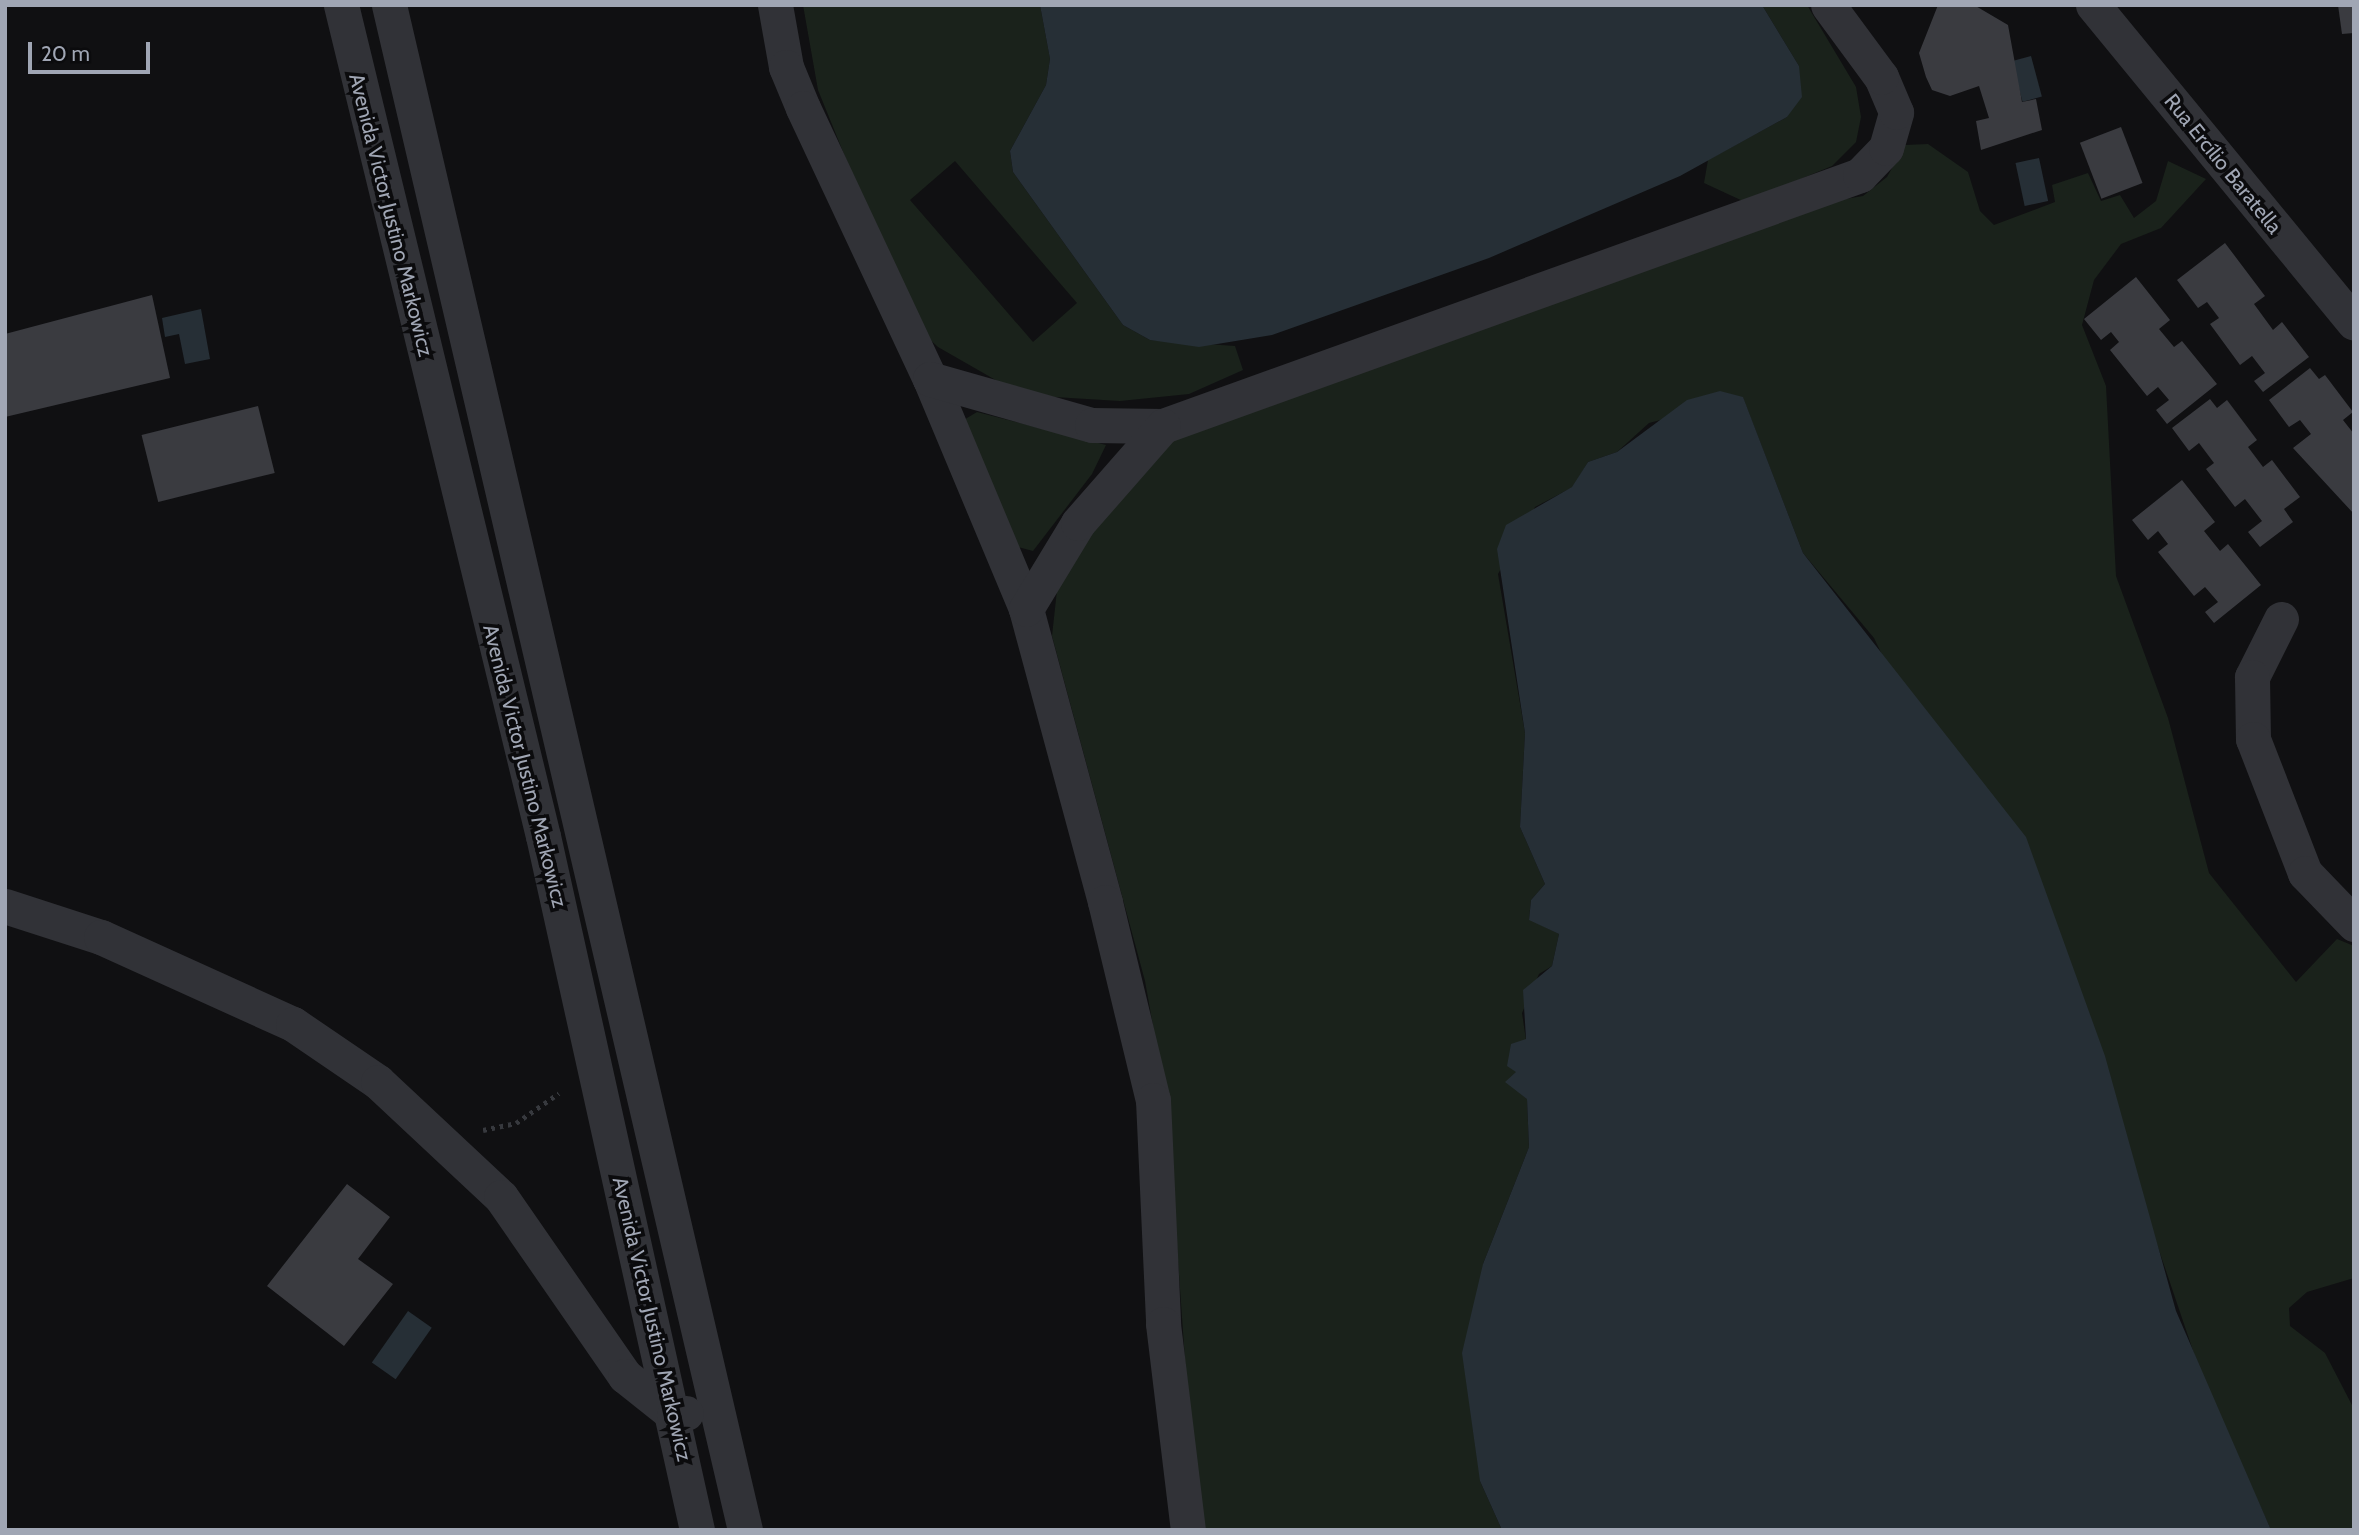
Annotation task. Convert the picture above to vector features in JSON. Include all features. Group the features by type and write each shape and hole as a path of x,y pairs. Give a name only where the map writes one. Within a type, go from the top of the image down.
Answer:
{"street":[{"name":"Avenida Victor Justino Markowicz","path":"341,5 543,836 674,1415 697,1530"},
{"name":"Avenida Victor Justino Markowicz","path":"389,5 745,1530"},
{"path":"775,5 803,108 930,379 1026,609 1153,1100 1163,1324 1188,1530"},
{"path":"930,379 1092,425 1163,425 1860,175 1886,148 1896,112 1881,77 1828,5"},
{"name":"Rua Ercílio Baratella","path":"2093,5 2354,323"},
{"path":"1026,609 1078,523 1163,425"},
{"path":"2281,620 2252,677 2253,739 2305,873 2354,924"},
{"path":"5,906 102,937 293,1024 377,1082 458,1154 516,1216 625,1376 674,1415 717,1407"}],"path":[{"path":"458,1154 488,1125 516,1123 542,1110 564,1084"}],"shaded area":[{"path":"803,5 1040,5 1050,59 1046,85 1010,151 1013,172 1123,325 1150,340 1235,346 1243,370 1189,394 1120,401 1054,397 1006,386 938,347 913,324 818,90","holes":["955,161 1077,303 1033,342 910,200"]},
{"path":"1040,5 1762,5 1799,66 1802,97 1787,117 1680,176 1489,258 1272,335 1199,347 1150,340 1123,325 1013,172 1010,151 1046,85 1050,59"},
{"path":"1762,5 1807,5 1856,87 1861,117 1856,142 1832,166 1745,202 1704,183 1708,160 1787,117 1799,66"},
{"path":"2031,56 2042,97 2023,102 2012,61"},
{"path":"1928,144 1968,172 1980,211 1994,225 2055,202 2052,185 2088,173 2101,201 2120,195 2134,218 2156,201 2168,161 2206,179 2161,228 2121,244 2094,280 2082,325 2106,386 2116,576 2168,718 2209,873 2296,982 2337,939 2354,946 2354,1278 2307,1292 2289,1308 2290,1326 2325,1353 2354,1409 2354,1530 2271,1530 2204,1383 2141,1197 1874,638 1803,553 1743,398 1649,423 1617,452 1588,462 1573,487 1535,507 1498,574 1525,733 1520,827 1545,884 1531,900 1529,919 1559,934 1552,966 1539,974 1522,1013 1526,1040 1517,1072 1527,1099 1529,1147 1483,1264 1480,1481 1502,1530 1197,1530 1167,1104 1145,981 1052,636 1058,581 1150,451 1185,432 1781,210 1863,196 1887,177 1905,145"},
{"path":"2039,158 2048,201 2025,206 2016,163"},
{"path":"201,309 210,359 185,364 179,334 165,337 162,318"},
{"path":"1720,391 1743,397 1803,553 2026,837 2105,1056 2176,1311 2271,1530 1502,1530 1480,1481 1462,1353 1483,1264 1529,1147 1527,1099 1505,1082 1516,1072 1507,1066 1511,1044 1526,1039 1523,990 1552,966 1559,934 1529,920 1531,900 1545,884 1520,827 1525,733 1497,549 1506,525 1572,487 1588,462 1617,452 1687,400"},
{"path":"977,412 1106,445 1092,474 1033,551 1018,547 962,421"},
{"path":"408,1311 432,1328 396,1379 372,1363"}],"building":[{"path":"1938,5 1974,5 2008,25 2022,102 2036,99 2042,130 1981,150 1976,121 1989,118 1979,86 1950,96 1932,90 1926,77 1919,53"},
{"path":"2338,5 2354,5 2354,33 2342,34"},
{"path":"2121,127 2143,183 2101,199 2080,143"},
{"path":"2225,243 2265,296 2254,304 2273,330 2282,322 2309,357 2263,392 2254,381 2265,373 2252,356 2240,365 2210,324 2219,318 2207,302 2198,308 2177,280"},
{"path":"2136,277 2170,320 2159,329 2174,347 2182,341 2217,384 2167,424 2156,410 2169,400 2158,387 2147,396 2110,350 2119,342 2111,332 2101,340 2084,319"},
{"path":"152,295 170,378 5,417 5,334"},
{"path":"2310,368 2319,379 2325,375 2353,412 2343,420 2354,434 2354,514 2293,448 2311,434 2300,420 2289,427 2269,400"},
{"path":"2210,399 2217,408 2227,400 2257,440 2248,447 2263,467 2272,460 2300,497 2284,509 2293,522 2260,547 2248,532 2262,521 2245,499 2235,507 2206,469 2214,463 2199,443 2189,451 2172,428"},
{"path":"258,406 275,473 158,502 142,435"},
{"path":"2182,480 2215,522 2204,531 2220,551 2228,544 2261,585 2214,623 2205,612 2218,602 2205,587 2194,596 2158,552 2168,544 2158,531 2148,540 2132,520"},
{"path":"347,1184 390,1217 358,1259 393,1284 344,1346 267,1286"}]}
